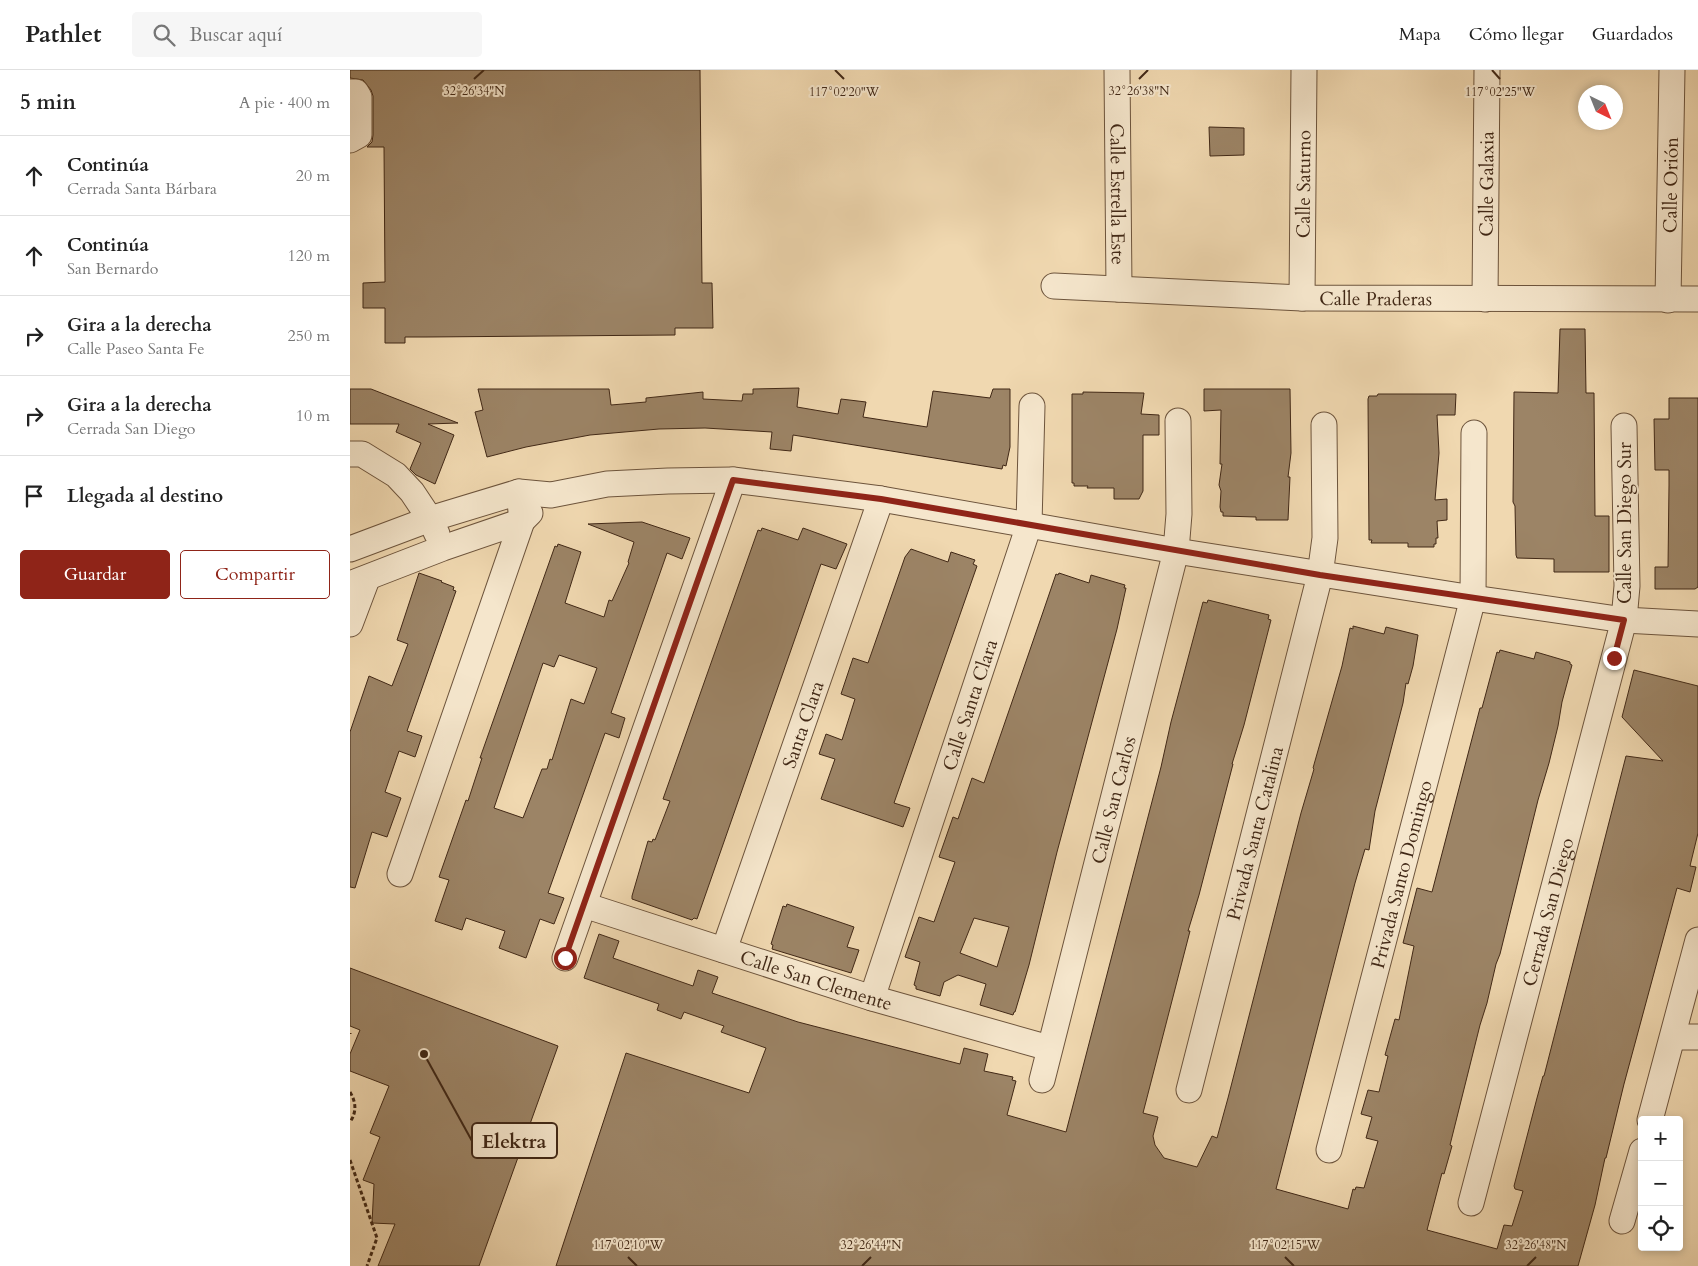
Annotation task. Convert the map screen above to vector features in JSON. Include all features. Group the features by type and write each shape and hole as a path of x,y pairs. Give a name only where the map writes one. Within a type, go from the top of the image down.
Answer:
{"street":[{"name":"Calle Estrella Este","path":"1117,70 1119,289"},
{"name":"Calle Saturno","path":"1302,298 1304,70"},
{"name":"Calle Galaxia","path":"1485,299 1487,70"},
{"name":"Calle Orión","path":"1668,300 1672,70"},
{"path":"350,92 356,92 359,97 358,135 350,140"},
{"name":"Calle Praderas","path":"1054,286 1302,298 1668,300 1698,298"},
{"name":"Calle Santa Clara","path":"872,998 1029,525 1032,406"},
{"name":"Calle San Carlos","path":"1042,1080 1176,551 1179,514 1178,421"},
{"name":"Privada Santa Catalina","path":"1190,1090 1320,575 1325,538 1324,425"},
{"name":"Calle San Diego Sur","path":"1624,426 1627,586 1624,620"},
{"name":"Privada Santo Domingo","path":"1329,1150 1473,598 1474,433"},
{"path":"350,454 362,454 396,475 412,492 430,519 443,548"},
{"path":"350,549 430,519 519,492 551,495 607,484 733,480 881,499 1176,551 1473,598 1624,620 1698,624"},
{"path":"565,958 733,480"},
{"path":"400,874 522,521 519,492"},
{"path":"350,624 358,581 443,548 522,521 551,495"},
{"name":"Santa Clara","path":"724,950 881,499"},
{"name":"Cerrada San Diego","path":"1472,1203 1624,620"},
{"name":"Calle San Clemente","path":"584,904 872,998 1049,1048"},
{"path":"1651,1116 1698,940"},
{"path":"1673,1037 1698,1037"},
{"path":"1622,1222 1639,1161"}],"path":[{"path":"350,1092 355,1102 355,1111 350,1122"},
{"path":"350,1160 377,1238 367,1266"}],"building":[{"path":"350,70 700,70 702,283 712,283 713,328 675,328 675,335 405,337 405,343 385,343 385,308 363,308 363,283 385,282 384,147 367,147 372,142 373,135 373,96 363,80 350,78"},
{"path":"1209,127 1244,128 1244,155 1210,156"},
{"path":"1560,329 1585,329 1586,393 1594,393 1595,516 1609,516 1609,572 1554,572 1554,559 1517,558 1516,555 1515,506 1513,502 1514,392 1558,393"},
{"path":"799,388 797,407 838,414 841,399 866,402 863,417 927,427 933,391 990,398 993,389 1010,389 1010,447 1006,466 1003,465 1002,469 793,435 791,451 770,449 772,432 705,428 659,429 590,435 526,447 487,457 475,412 483,410 478,389 609,389 611,405 646,402 646,398 703,392 703,399 742,401 743,394 753,394 753,389"},
{"path":"350,389 371,389 458,423 428,424 454,435 435,484 416,475 410,469 421,443 396,432 399,424 350,424"},
{"path":"1204,389 1290,389 1291,453 1288,477 1290,477 1288,520 1256,520 1256,517 1223,516 1220,507 1221,491 1219,485 1222,464 1220,464 1221,410 1204,411"},
{"path":"1083,392 1144,393 1141,414 1159,415 1159,435 1143,435 1143,491 1139,499 1114,499 1114,488 1087,488 1088,486 1074,486 1074,483 1072,483 1072,394 1083,394"},
{"path":"1378,394 1456,394 1455,415 1437,415 1439,453 1435,500 1447,499 1447,520 1437,521 1438,538 1436,538 1434,547 1408,547 1408,543 1371,543 1372,540 1369,540 1368,399 1369,396 1377,396"},
{"path":"1669,398 1698,398 1698,587 1695,589 1655,589 1655,567 1668,567 1669,470 1655,470 1654,419 1669,419"},
{"path":"642,522 690,538 682,559 667,553 611,713 625,718 619,738 605,733 548,893 564,898 554,924 540,919 526,958 499,948 505,931 466,918 462,930 435,921 449,880 439,877 466,800 468,801 482,758 480,758 555,546 557,547 558,544 581,552 565,603 604,617 609,600 612,601 629,563 634,542 588,524","holes":["559,655 597,668 584,704 571,699 552,760 550,759 547,769 542,769 523,818 494,808 543,663 554,667"]},
{"path":"762,528 798,540 803,528 847,544 836,569 821,564 697,919 694,918 692,920 632,899 632,896 648,841 652,842 653,839 655,840 670,801 663,799 758,530 761,531"},
{"path":"911,549 948,562 951,552 975,560 973,564 977,566 894,803 910,808 903,827 821,799 835,759 819,754 826,734 842,740 855,699 841,694 853,658 868,663 905,557"},
{"path":"419,573 442,581 454,587 453,590 456,591 407,731 422,736 415,757 399,751 385,792 401,798 387,837 372,832 355,888 350,887 350,732 369,676 392,686 408,644 397,640"},
{"path":"1059,573 1089,583 1091,575 1125,585 1124,588 1126,588 1117,629 1057,852 1029,965 1013,1015 980,1005 986,984 958,975 944,982 940,996 916,989 914,985 920,962 905,957 919,917 934,922 955,862 939,857 953,817 958,819 972,778 984,783 1056,574 1058,575","holes":["974,918 1009,927 997,967 960,953"]},
{"path":"1208,600 1269,615 1268,619 1271,620 1188,931 1190,931 1143,1113 1158,1117 1153,1136 1155,1145 1164,1158 1197,1167 1212,1136 1217,1138 1301,813 1342,666 1350,628 1353,629 1353,626 1384,634 1386,627 1418,635 1413,666 1408,684 1406,683 1403,703 1375,811 1369,850 1365,849 1355,883 1276,1189 1348,1209 1353,1189 1355,1190 1356,1187 1364,1188 1378,1141 1366,1138 1372,1117 1361,1114 1368,1090 1379,1092 1388,1056 1385,1055 1395,1019 1399,1020 1414,946 1403,943 1417,888 1432,892 1480,708 1482,708 1497,652 1499,653 1500,650 1534,659 1536,652 1570,662 1572,665 1549,763 1450,1145 1452,1146 1444,1174 1442,1173 1427,1230 1497,1249 1504,1225 1512,1226 1523,1191 1515,1189 1514,1186 1626,756 1663,761 1622,717 1634,670 1698,686 1698,833 1690,866 1696,867 1690,892 1677,888 1624,1084 1595,1205 1578,1266 556,1266 626,1053 749,1093 766,1048 721,1032 724,1026 684,1012 681,1019 657,1010 659,1004 584,978 599,934 619,941 613,958 693,986 698,970 718,977 712,993 798,1022 960,1064 964,1048 988,1054 984,1071 1013,1077 1012,1080 1016,1081 1007,1115 1066,1132 1203,602 1207,603"},
{"path":"787,904 854,927 847,947 859,950 851,973 772,949 773,945 771,944 783,906 786,907"},
{"path":"350,968 558,1046 479,1266 378,1266 395,1224 372,1223 374,1184 363,1180 380,1137 370,1133 389,1086 350,1071 350,1054 360,1030 350,1026"}],"place":[{"name":"Elektra","path":"424,1054"}],"route":[{"path":"565,958 733,480 881,499 1320,575 1624,620 1614,658"}]}
